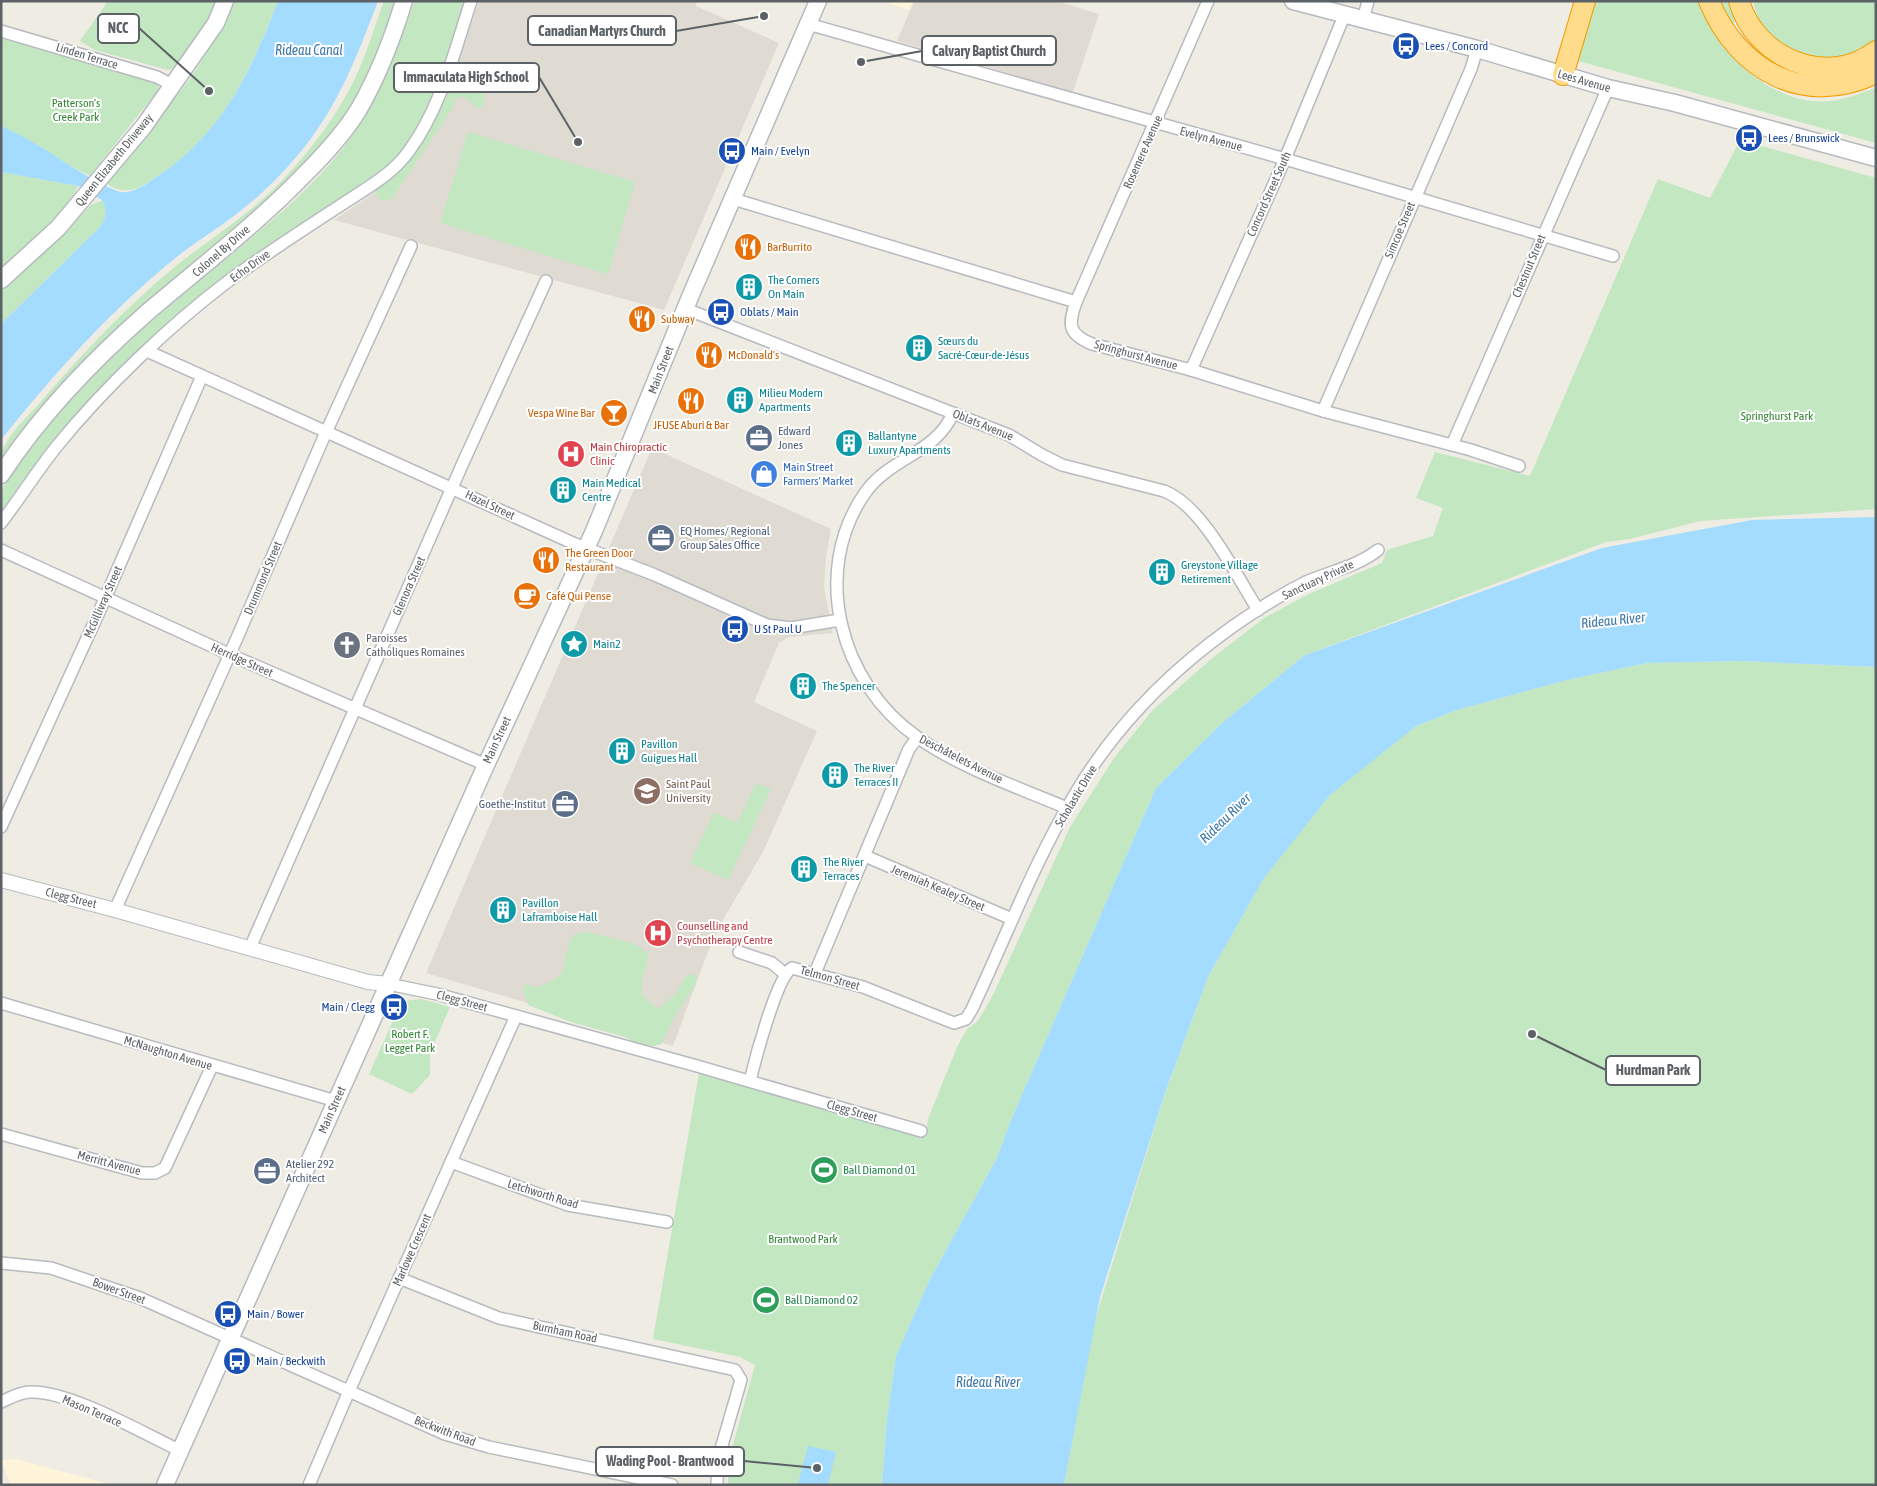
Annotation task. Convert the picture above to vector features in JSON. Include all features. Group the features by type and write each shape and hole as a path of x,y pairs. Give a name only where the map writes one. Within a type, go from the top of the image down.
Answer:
{"highway":[{"path":"1564,75 1585,1"},
{"path":"1709,1 1715,16 1739,49 1759,66 1781,78 1806,87 1832,88 1864,79 1876,73"},
{"path":"1739,1 1749,24 1767,46 1782,57 1800,64 1822,68 1847,65 1876,51"}],"main road":[{"name":"Queen Elizabeth Driveway","path":"1,280 58,228 87,197 144,126 216,24 225,1"},
{"name":"Colonel By Drive","path":"1,475 47,411 79,377 150,310 230,244 292,188 327,151 358,109 384,55 404,1"},
{"name":"Main Street","path":"165,1482 486,766 586,548 818,1"},
{"name":"Lees Avenue","path":"1292,1 1477,49 1608,88 1675,103 1876,158"}],"street":[{"name":"Echo Drive","path":"1,523 56,447 84,414 147,351 229,280 388,174 409,152 435,108 471,1"},
{"name":"Rosemere Avenue","path":"1076,302 1208,1"},
{"path":"1363,20 1368,1"},
{"name":"Concord Street South","path":"1191,370 1285,159 1344,16"},
{"name":"Evelyn Avenue","path":"808,24 1155,124 1285,159 1613,256"},
{"name":"Linden Terrace","path":"1,31 158,76 172,85"},
{"name":"Simcoe Street","path":"1324,411 1477,49"},
{"name":"Chestnut Street","path":"1452,445 1608,88"},
{"path":"733,199 1076,302"},
{"name":"Drummond Street","path":"116,910 230,654 326,431 411,246"},
{"name":"Glenora Street","path":"250,948 452,488 546,281"},
{"name":"Springhurst Avenue","path":"1076,302 1070,320 1073,331 1082,340 1191,370 1324,411 1452,445 1518,466"},
{"name":"Oblats Avenue","path":"686,309 1009,435 1062,465 1164,491 1178,497 1197,516 1258,610"},
{"name":"Hazel Street","path":"147,351 586,548 655,574 767,625 791,628 840,620"},
{"name":"McGillivray Street","path":"1,827 105,598 202,376"},
{"name":"Deschâtelets Avenue","path":"952,413 939,437 891,466 875,480 853,513 840,550 836,580 840,620 852,658 868,685 891,715 918,738 959,761 1067,808"},
{"name":"Herridge Street","path":"1,550 230,654 486,766"},
{"name":"Sanctuary Private","path":"1258,610 1305,583 1368,557 1378,550"},
{"name":"Scholastic Drive","path":"954,1023 966,1019 972,1009 1012,919 1067,808 1092,769 1151,695 1197,653 1258,610"},
{"path":"815,973 909,749 918,738"},
{"name":"Jeremiah Kealey Street","path":"864,856 1012,919"},
{"name":"Clegg Street","path":"1,880 116,910 368,982 437,994 750,1081 921,1132"},
{"path":"740,952 772,963 784,974"},
{"name":"Telmon Street","path":"750,1081 784,974 792,968 863,987 954,1023"},
{"name":"McNaughton Avenue","path":"1,1003 212,1066 318,1094 336,1101"},
{"name":"Marlowe Crescent","path":"309,1485 348,1391 516,1016"},
{"name":"Merritt Avenue","path":"1,1134 142,1173 155,1173 165,1168 212,1066"},
{"name":"Letchworth Road","path":"451,1162 568,1205 667,1222"},
{"name":"Bower Street","path":"1,1263 50,1268 120,1290 230,1339"},
{"name":"Burnham Road","path":"400,1278 499,1318 735,1370 741,1380 718,1459 717,1485"},
{"name":"Beckwith Road","path":"230,1339 446,1434 490,1447 672,1485"},
{"name":"Mason Terrace","path":"1,1402 23,1392 60,1397 86,1406 179,1450"}],"shaded area":[{"path":"479,1 697,1 696,6 779,43 664,310 334,220 399,176 442,108"},
{"path":"880,1 914,1 910,10"},
{"path":"914,1 1056,1 1099,14 1073,92 897,41"},
{"name":"Saint Paul University","path":"652,448 831,529 826,557 824,588 833,633 789,637 779,643 754,702 817,731 763,852 724,918 707,954 673,1046 426,973"},
{"path":"16,1459 112,1485 11,1485 1,1460"}],"green space":[{"path":"108,1 219,1 216,10 177,67 168,70 95,50 80,41"},
{"path":"235,1 278,1 245,76 217,121 180,160 145,184 133,189 121,190 107,184 190,79 225,25"},
{"path":"384,1 397,1 360,93 335,131 305,167 76,370 45,402 1,460 9,438 85,352 118,318 171,270 262,200 300,161 328,125 351,86 365,55"},
{"path":"415,1 467,1 450,46 451,52 485,83 484,105 478,108 462,96 455,99 454,106 391,200 381,201 375,193 378,173 261,250 180,313 78,411 42,454 1,512 2,490 13,469 36,438 76,394 144,328 286,208 335,158 349,140 372,103 391,63"},
{"path":"1591,1 1698,1 1718,39 1733,57 1749,73 1768,86 1788,95 1809,101 1831,101 1876,88 1876,143 1575,60"},
{"path":"1717,1 1730,1 1736,22 1729,24"},
{"path":"1753,1 1876,1 1876,38 1859,50 1840,57 1821,59 1802,57 1786,49 1771,38 1760,21"},
{"name":"Patterson's Creek Park","path":"1,37 152,80 159,89 90,176 24,137 1,126"},
{"path":"468,132 635,182 608,274 440,223"},
{"path":"1740,140 1876,178 1876,509 1700,521 1630,539 1606,542 1305,655 1221,724 1156,788 1011,1120 997,1158 929,1281 896,1356 887,1419 882,1485 728,1485 728,1463 755,1365 740,1357 653,1339 699,1073 925,1137 928,1119 957,1047 967,1029 978,1021 994,993 1070,827 1114,758 1152,711 1210,660 1264,618 1309,594 1382,563 1387,550 1433,536 1443,508 1416,498 1435,452 1530,476 1658,179 1710,198"},
{"path":"1,172 78,186 55,220 1,270"},
{"path":"103,200 106,214 100,227 1,324 1,291 53,245 91,205"},
{"path":"1740,661 1876,667 1876,1485 1064,1485 1095,1320 1166,1090 1208,977 1264,878 1298,833 1330,795 1369,762 1416,726 1457,710 1567,680 1647,663"},
{"path":"756,783 771,789 728,880 690,863 714,812 737,823"},
{"path":"590,932 629,943 643,950 649,956 642,979 642,994 653,1006 660,1008 677,992 689,974 697,976 696,984 675,1016 661,1044 654,1046 640,1045 625,1037 571,1022 528,1005 523,991 525,984 539,987 558,977 564,966 568,945 575,934"},
{"name":"Robert F. Legget Park","path":"421,999 450,1007 430,1053 430,1075 412,1094 369,1074 402,1001"}],"water":[{"name":"Rideau Canal","path":"278,1 378,1 350,72 323,121 297,156 262,192 235,215 173,260 126,301 61,368 1,440 1,324 100,227 106,211 102,200 78,186 1,172 1,126 31,141 87,176 117,191 127,192 137,189 178,161 199,142 216,122 244,77"},
{"name":"Rideau River","path":"1876,517 1876,667 1740,661 1647,663 1567,680 1457,710 1416,726 1330,795 1264,878 1208,977 1166,1090 1100,1297 1064,1485 882,1485 887,1419 896,1356 929,1281 997,1158 1011,1120 1156,788 1221,724 1305,655 1602,548 1752,520"},
{"path":"808,1446 836,1452 828,1485 798,1484"}],"place":[{"name":"Canadian Martyrs Church","path":"764,16"},
{"name":"Lees / Concord","path":"1406,46"},
{"name":"Calvary Baptist Church","path":"861,62"},
{"name":"NCC","path":"209,91"},
{"name":"Lees / Brunswick","path":"1749,138"},
{"name":"Immaculata High School","path":"578,142"},
{"name":"Main / Evelyn","path":"732,151"},
{"name":"BarBurrito","path":"748,247"},
{"name":"The Corners On Main","path":"749,287"},
{"name":"Oblats / Main","path":"721,312"},
{"name":"Subway","path":"642,319"},
{"name":"Sœurs du Sacré-Cœur-de-Jésus","path":"919,348"},
{"name":"McDonald's","path":"709,355"},
{"name":"Milieu Modern Apartments","path":"740,400"},
{"name":"JFUSE Aburi & Bar","path":"691,401"},
{"name":"Vespa Wine Bar","path":"614,413"},
{"name":"Edward Jones","path":"759,438"},
{"name":"Ballantyne Luxury Apartments","path":"849,443"},
{"name":"Main Chiropractic Clinic","path":"571,454"},
{"name":"Main Street Farmers' Market","path":"764,474"},
{"name":"Main Medical Centre","path":"563,490"},
{"name":"EQ Homes/ Regional Group Sales Office","path":"661,538"},
{"name":"The Green Door Restaurant","path":"546,560"},
{"name":"Greystone Village Retirement","path":"1162,572"},
{"name":"Café Qui Pense","path":"527,596"},
{"name":"U St Paul U","path":"735,629"},
{"name":"Main2","path":"574,644"},
{"name":"Paroisses Catholiques Romaines","path":"347,645"},
{"name":"The Spencer","path":"803,686"},
{"name":"Pavillon Guigues Hall","path":"622,751"},
{"name":"The River Terraces II","path":"835,775"},
{"name":"Saint Paul University","path":"647,791"},
{"name":"Goethe-Institut","path":"565,804"},
{"name":"The River Terraces","path":"804,869"},
{"name":"Pavillon Laframboise Hall","path":"503,910"},
{"name":"Counselling and Psychotherapy Centre","path":"658,933"},
{"name":"Main / Clegg","path":"394,1007"},
{"name":"Hurdman Park","path":"1532,1034"},
{"name":"Ball Diamond 01","path":"824,1170"},
{"name":"Atelier 292 Architect","path":"267,1171"},
{"name":"Ball Diamond 02","path":"766,1300"},
{"name":"Main / Bower","path":"228,1314"},
{"name":"Main / Beckwith","path":"237,1361"},
{"name":"Wading Pool - Brantwood","path":"817,1468"}],"park label":[{"name":"Springhurst Park","path":"1777,416"},
{"name":"Brantwood Park","path":"803,1239"}]}
